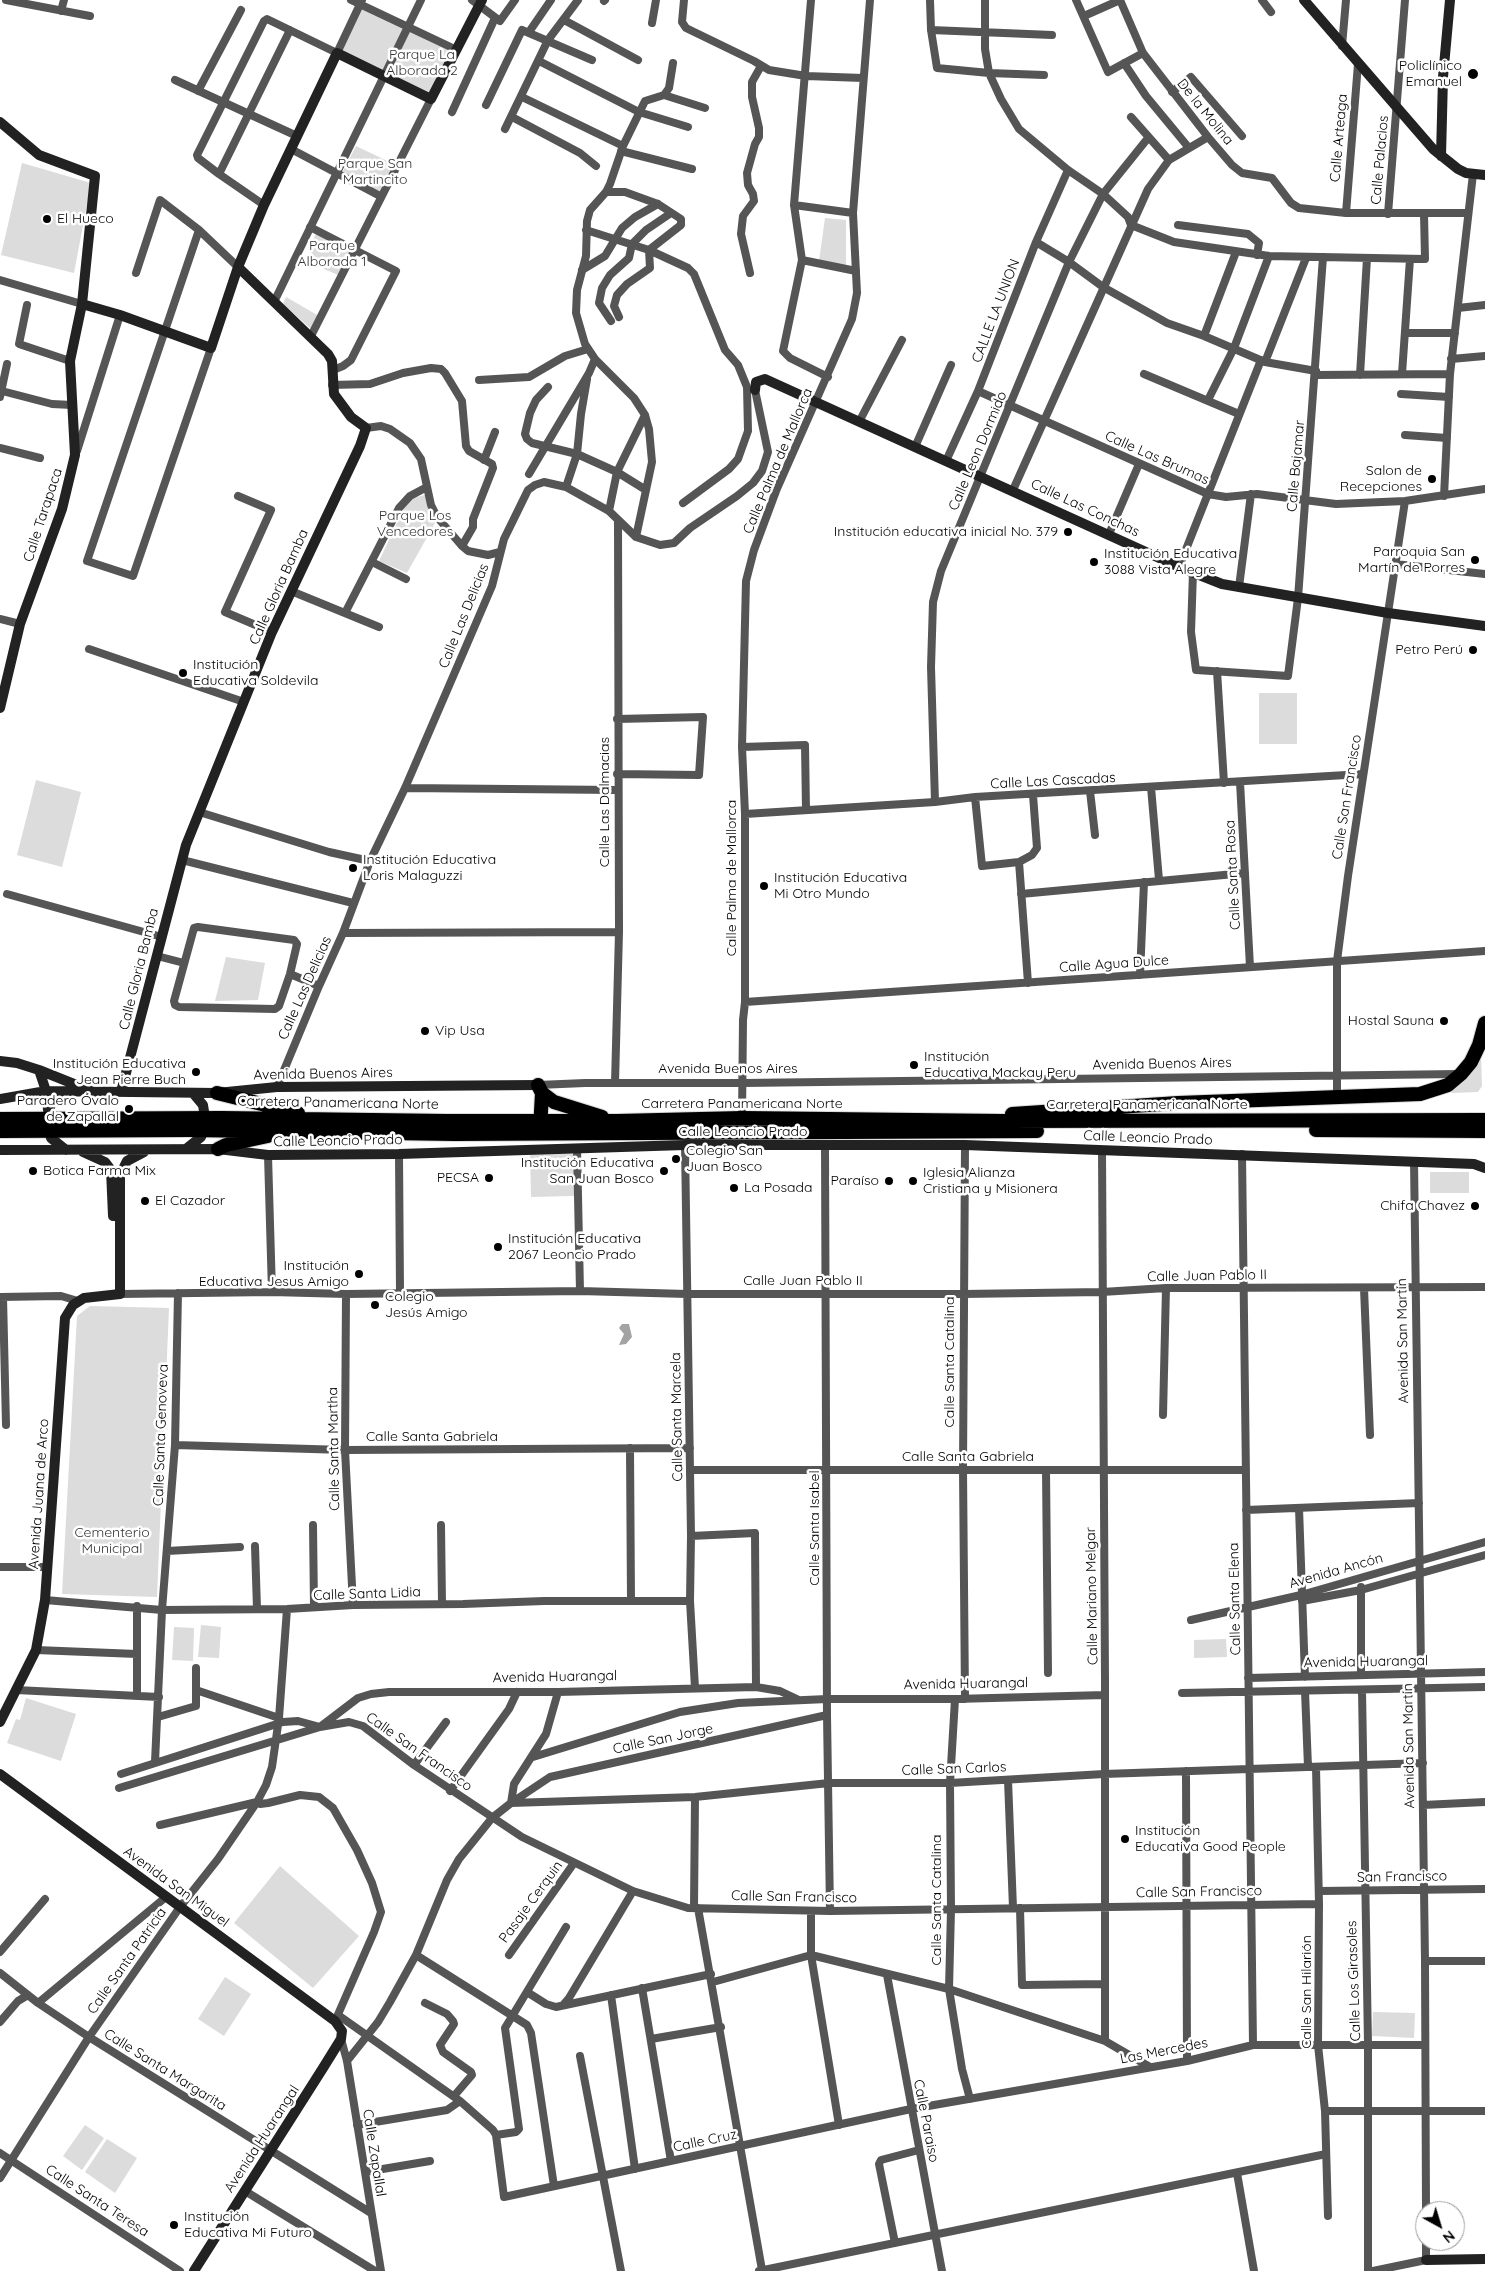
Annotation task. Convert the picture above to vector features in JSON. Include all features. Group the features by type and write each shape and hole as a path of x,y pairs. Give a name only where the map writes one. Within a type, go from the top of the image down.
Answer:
{"highway":[{"path":"969,1120 1037,1111 1420,1094 1448,1085 1461,1074 1471,1062 1479,1045 1485,1023"},
{"path":"540,1089 554,1102 617,1121"},
{"path":"540,1089 540,1127"},
{"path":"217,1093 326,1119"},
{"name":"Carretera Panamericana Norte","path":"0,1119 205,1124 326,1119 540,1127 617,1121 742,1118 1485,1120"},
{"name":"Carretera Panamericana Norte","path":"0,1131 47,1120"},
{"name":"Carretera Panamericana Norte","path":"205,1124 278,1132 540,1127 1485,1131"},
{"path":"218,1149 226,1145 259,1139 278,1132"}],"street":[{"path":"6,0 90,16"},
{"path":"61,11 64,0"},
{"path":"351,0 361,2 457,50"},
{"path":"274,302 421,0"},
{"path":"311,336 380,196 457,50 478,1 500,21 515,0"},
{"path":"529,32 551,0"},
{"path":"506,129 548,40 578,0"},
{"path":"652,23 656,0"},
{"path":"684,0 682,22 686,28 769,70 806,76 863,78"},
{"path":"811,0 794,205 802,260 782,350 790,358 828,377"},
{"name":"Calle Palma de Mallorca","path":"742,1118 743,1020 745,1002 745,814 742,747 746,580 754,550 772,500 817,403 852,319 857,293 853,213 870,0"},
{"path":"930,0 930,30 937,68 989,73 1044,75"},
{"path":"984,0 984,31 989,73 1001,99 1019,129 1068,170 1103,194 1128,217 1131,225 1174,242 1269,256 1424,259 1424,214"},
{"path":"1076,0 1108,72 1143,53"},
{"path":"1084,16 1120,0"},
{"name":"De la Molina","path":"1120,0 1143,53 1172,92 1232,165 1242,173 1272,178 1291,202 1299,208 1346,213"},
{"path":"1262,0 1271,12"},
{"path":"1304,0 1397,109 1441,156 1458,169 1472,174 1485,175"},
{"path":"1342,46 1346,0"},
{"name":"Calle Palacios","path":"1388,214 1405,0"},
{"path":"1441,156 1443,77 1450,0"},
{"path":"199,230 87,561 133,576 238,267 264,205 361,2"},
{"path":"198,91 241,10"},
{"path":"452,112 495,18"},
{"path":"264,205 196,157 264,21 267,20 290,30 431,99"},
{"path":"564,20 638,60"},
{"path":"219,174 290,30"},
{"path":"486,105 522,30 592,60"},
{"path":"930,30 1052,35"},
{"path":"539,61 639,112 688,127"},
{"path":"664,95 669,88 673,63"},
{"path":"1124,63 1146,96 1189,148"},
{"name":"Calle Arteaga","path":"1346,213 1358,64"},
{"path":"750,273 741,234 742,216 754,201 753,194 748,185 747,173 759,136 752,96 752,82 761,66"},
{"path":"1172,92 1191,77 1242,136"},
{"path":"175,80 297,136"},
{"path":"636,537 652,462 649,429 645,415 634,398 595,359 588,348 576,313 577,290 586,256 586,230 590,210 606,192 622,148 645,101 664,95 705,108"},
{"path":"522,97 622,148 692,169"},
{"path":"512,117 580,152 596,166"},
{"path":"1131,118 1169,160"},
{"name":"Calle Tarapaca","path":"0,122 39,155 95,176 82,304 70,361 76,455 62,510 20,624 0,708"},
{"path":"1013,490 1148,189 1169,160 1208,137"},
{"name":"Calle Leon Dormido","path":"935,802 931,668 933,602 947,550 981,477 1069,262 1103,194 1148,138"},
{"path":"291,149 380,196"},
{"name":"CALLE LA UNION","path":"946,461 978,391 1036,242 1068,170"},
{"path":"1444,496 1451,359 1472,174"},
{"path":"606,192 625,192 658,204 681,220 681,226 649,250"},
{"path":"136,273 160,200 199,230 328,354 333,370 332,385 334,394 345,411 366,428 380,426 390,429 410,443 420,459 431,505 437,517 462,546 468,551 488,554 500,552"},
{"path":"582,270 605,256 615,238 635,217 658,204"},
{"path":"794,205 853,213"},
{"path":"611,321 599,303 599,297 610,275 629,258 632,244 646,230 671,213"},
{"path":"1346,213 1468,213"},
{"path":"1178,226 1248,234 1259,243 1256,254"},
{"path":"310,227 396,272 351,360 333,370"},
{"path":"586,230 649,250 688,268 694,274 725,350 738,365 747,386 748,431 738,459 729,469 683,503"},
{"path":"1036,242 1069,262 1103,288 1167,323 1204,336 1263,361 1316,373 1360,375 1450,374"},
{"path":"619,317 614,306 617,294 627,284 650,268 649,250"},
{"path":"1204,336 1236,252"},
{"path":"1208,400 1234,348 1269,256"},
{"name":"Calle Bajamar","path":"1217,672 1288,676 1298,598 1316,373 1323,257"},
{"path":"1179,567 1239,414 1306,258"},
{"path":"1360,375 1367,258"},
{"path":"1402,374 1410,259"},
{"path":"802,260 856,271"},
{"path":"0,280 120,315 211,348"},
{"path":"27,305 19,344 70,361"},
{"path":"1458,308 1485,305"},
{"path":"76,455 120,315"},
{"path":"1405,333 1455,333"},
{"path":"859,422 902,340"},
{"path":"479,380 529,377 565,356 588,348"},
{"path":"1451,359 1485,356"},
{"path":"528,474 595,359"},
{"path":"7,364 1,394 52,404 72,405"},
{"path":"915,447 951,365"},
{"path":"332,385 370,384 403,373 431,368 441,369 452,382 462,401 466,446 469,451 492,464 493,468 473,519 473,528 462,546"},
{"path":"566,487 577,454 581,414 589,372"},
{"path":"1144,374 1239,414"},
{"name":"Calle Las Conchas","path":"755,390 756,382 765,379 1179,567 1222,584 1388,613 1485,626"},
{"path":"548,388 536,400 525,434 527,440 532,443 577,454 617,472 646,490"},
{"name":"Calle Las Delicias","path":"277,1087 318,986 343,933 370,861 405,788 492,586 499,565 500,552 528,490 544,482 566,487 609,511 636,537 660,546 674,543 690,528 737,496 762,471 768,452 755,390"},
{"name":"Calle Las Brumas","path":"978,391 1208,494 1226,497 1251,494 1336,504 1405,501 1485,490"},
{"path":"1401,394 1449,397"},
{"path":"609,511 617,472 645,415"},
{"name":"Calle Gloria Bamba","path":"121,1092 182,860 199,812 272,632 360,446 366,428"},
{"path":"484,460 495,432"},
{"path":"1405,435 1447,438"},
{"path":"0,448 40,458"},
{"path":"1109,534 1139,464"},
{"path":"345,613 399,508 410,496 428,487"},
{"path":"1240,587 1251,494"},
{"path":"238,496 271,510 225,612 272,632"},
{"name":"Calle San Francisco","path":"1337,1098 1337,961 1363,774 1405,501"},
{"name":"Calle Las Dalmacias","path":"615,1083 619,932 617,790 618,521"},
{"path":"372,562 406,579"},
{"path":"1395,564 1485,574"},
{"path":"1192,572 1191,632 1196,670 1217,672 1224,783"},
{"path":"291,591 379,627"},
{"path":"0,619 20,624"},
{"path":"89,649 244,702"},
{"path":"617,719 703,717 699,775 617,774"},
{"path":"742,747 805,745 806,810"},
{"name":"Calle Las Cascadas","path":"745,814 935,802 976,797 1363,774"},
{"name":"Calle Santa Rosa","path":"1240,782 1250,967"},
{"path":"1151,787 1160,880"},
{"path":"405,788 617,790"},
{"path":"1090,791 1095,835"},
{"path":"976,797 982,866 1019,862 1032,855 1037,848 1033,795"},
{"path":"199,812 329,852 370,861"},
{"path":"182,860 353,903"},
{"path":"1019,862 1028,983"},
{"path":"1021,894 1245,873"},
{"path":"1140,975 1144,882"},
{"path":"7,894 162,937"},
{"path":"198,927 294,940 296,944 290,974 279,1006 274,1008 179,1007 174,1002 194,928 198,927"},
{"path":"343,933 619,932"},
{"name":"Calle Agua Dulce","path":"745,1002 1485,951"},
{"path":"157,956 184,962"},
{"path":"290,974 318,986"},
{"name":"Avenida Buenos Aires","path":"0,1062 17,1063 92,1091 193,1093 217,1093 277,1087 540,1089 615,1083 1461,1074"},
{"path":"39,1070 46,1091 47,1120 55,1143 66,1150"},
{"path":"0,1099 46,1091 92,1091"},
{"path":"47,1120 56,1098 68,1092"},
{"path":"186,1150 197,1142 205,1124 203,1105 193,1093"},
{"name":"Calle Santa Isabel","path":"826,1145 827,1714 830,1911"},
{"name":"Calle Leoncio Prado","path":"0,1150 218,1149 268,1155 399,1154 685,1146 965,1145 1414,1161 1474,1164 1485,1168"},
{"name":"Calle Santa Catalina","path":"965,1145 963,1294 965,1698"},
{"name":"Calle Santa Marcela","path":"685,1146 691,1536 690,1601 695,1688"},
{"path":"578,1148 580,1291"},
{"path":"77,1150 105,1162 127,1161 147,1150"},
{"name":"Calle Mariano Melgar","path":"1102,1150 1105,2041"},
{"path":"399,1154 400,1292"},
{"name":"Calle Santa Elena","path":"1242,1154 1253,2045"},
{"path":"268,1155 272,1292"},
{"path":"118,1294 120,1175 127,1161"},
{"name":"Avenida San Martín","path":"1414,1161 1422,1674 1426,2201"},
{"path":"105,1162 112,1175 118,1294"},
{"name":"Calle Juan Pablo II","path":"118,1294 580,1291 687,1294 963,1294 1102,1292 1166,1288 1485,1287"},
{"path":"1163,1415 1166,1288"},
{"path":"1364,1288 1370,1435"},
{"name":"Calle Santa Genoveva","path":"155,1762 162,1610 175,1445 178,1293"},
{"path":"6,1425 2,1297 60,1296 78,1301 94,1296 118,1294"},
{"name":"Calle Santa Martha","path":"346,1294 345,1450 353,1604"},
{"name":"Avenida Juana de Arco","path":"0,1722 36,1650 45,1600 48,1567 65,1318 73,1305 78,1301"},
{"name":"Calle Santa Gabriela","path":"175,1445 345,1450 690,1448"},
{"path":"630,1448 631,1601"},
{"name":"Calle Santa Gabriela","path":"690,1470 1246,1470"},
{"path":"1046,1470 1048,1674"},
{"path":"1246,1510 1419,1503"},
{"path":"1299,1508 1304,1677"},
{"path":"313,1525 314,1608"},
{"path":"441,1525 442,1604"},
{"path":"691,1536 755,1533 756,1686"},
{"name":"Avenida Ancón","path":"1301,1598 1361,1577 1485,1542"},
{"path":"256,1546 257,1610"},
{"path":"167,1551 240,1547"},
{"name":"Avenida Ancón","path":"1191,1620 1247,1607 1362,1590 1485,1555"},
{"path":"0,1567 48,1567"},
{"path":"1361,1577 1361,1675"},
{"name":"Calle Santa Lidia","path":"45,1600 137,1606 162,1610 257,1610 314,1608 353,1604 442,1604 544,1600 690,1601"},
{"path":"137,1606 137,1696"},
{"name":"Calle Santa Patricia","path":"0,2178 90,2037 180,1907 218,1858 257,1802 272,1767 278,1721 287,1609"},
{"path":"36,1650 136,1654"},
{"path":"158,1717 196,1706 196,1668"},
{"name":"Avenida Huarangal","path":"1248,1678 1485,1672"},
{"name":"Avenida Huarangal","path":"119,1788 320,1727 358,1698 371,1694 389,1692 558,1692 756,1686 780,1691 799,1700"},
{"name":"Avenida Huarangal","path":"1182,1693 1485,1687"},
{"path":"16,1690 158,1697"},
{"path":"196,1690 278,1721"},
{"name":"Calle Los Girasoles","path":"1362,1690 1368,2044 1368,2271"},
{"name":"Calle San Hilarión","path":"1305,1691 1312,1767 1320,1904 1318,2044 1325,2111 1328,2216"},
{"path":"450,1790 508,1709 517,1692"},
{"path":"347,2062 390,2002 416,1955 447,1880 459,1859 492,1818 511,1803 514,1784 546,1734 558,1692"},
{"name":"Avenida Huarangal","path":"533,1757 680,1712 738,1703 827,1699 955,1699 1104,1695"},
{"name":"Calle Santa Catalina","path":"955,1699 950,1784 951,1910 949,1989 962,2069 970,2098"},
{"name":"Calle San Jorge","path":"511,1803 550,1776 827,1714"},
{"path":"121,1774 278,1721 295,1721 320,1727"},
{"name":"Calle San Francisco","path":"320,1727 344,1722 359,1724 450,1790 522,1837 634,1891 696,1908 830,1911 1320,1904"},
{"path":"414,1765 446,1722"},
{"name":"Calle San Carlos","path":"511,1803 695,1797 829,1783 950,1784 1104,1774 1423,1763"},
{"path":"1186,1771 1188,1905 1187,2062"},
{"name":"Avenida San Miguel","path":"0,1774 166,1897 336,2018"},
{"path":"1008,1780 1022,1985 1105,1984"},
{"path":"160,1824 257,1802 260,1804 268,1803 307,1795 324,1800 333,1808 357,1850 372,1883 381,1912 336,2018 342,2031 341,2039"},
{"path":"695,1797 696,1908 712,1974 742,2146 761,2271 1326,2154"},
{"path":"1423,1805 1485,1802"},
{"name":"Pasaje Cerquin","path":"509,1955 574,1863"},
{"name":"San Francisco","path":"1319,1891 1485,1888"},
{"path":"561,2006 569,1998 634,1891"},
{"path":"38,2003 166,1897"},
{"path":"0,1952 45,1899"},
{"path":"811,1911 811,1955 839,2125"},
{"path":"336,2018 367,2036 457,2098 496,2135 516,2132 519,2129 505,2028 511,2015 566,1927"},
{"path":"416,1955 527,2025 554,2186"},
{"path":"713,1982 811,1955 949,1989 1105,2041 1150,2067"},
{"path":"1425,1961 1485,1961"},
{"name":"Calle Santa Margarita","path":"0,1973 38,2003 90,2037 371,2214"},
{"path":"527,1992 546,2004 561,2006 712,1974"},
{"name":"Calle Paraiso","path":"886,1975 942,2271"},
{"path":"642,1988 671,2161"},
{"path":"0,2022 18,2001 28,1995"},
{"path":"611,1995 635,2169"},
{"path":"357,2126 447,2110 472,2075 471,2072 443,2052 440,2045 454,2024 453,2021 447,2014 425,2003"},
{"path":"651,2039 721,2027"},
{"name":"Avenida Huarangal","path":"194,2271 341,2039"},
{"name":"Calle Zapallal","path":"341,2039 347,2062 381,2271"},
{"name":"Las Mercedes","path":"911,2109 1187,2062 1253,2045 1425,2045"},
{"path":"580,2056 621,2271"},
{"name":"Calle Cruz","path":"496,2135 504,2197 911,2109"},
{"path":"1325,2111 1485,2111"},
{"path":"895,2243 879,2164 881,2160 919,2150"},
{"name":"Calle Santa Teresa","path":"0,2153 180,2271"},
{"path":"365,2172 430,2161"},
{"path":"1236,2173 1254,2271"},
{"path":"245,2191 375,2271"},
{"path":"1426,2251 1426,2260 1433,2271"},
{"path":"1376,2271 1426,2260 1485,2259"}],"green space":[{"path":"362,8 406,28 384,73 340,52"},
{"name":"Parque La Alborada 2","path":"410,30 457,50 431,99 388,76"},
{"name":"Parque San Martincito","path":"356,146 396,165 382,194 342,173"},
{"name":"El Hueco","path":"22,163 91,183 74,273 1,255"},
{"path":"825,218 846,220 846,266 819,261"},
{"name":"Parque Alborada 1","path":"318,230 353,247 338,275 324,269 308,249"},
{"path":"286,297 319,316 311,329 283,304"},
{"name":"Parque Los Vencedores","path":"425,495 435,523 407,573 379,561 403,510 413,498"},
{"path":"1259,693 1297,693 1297,744 1259,744"},
{"path":"36,780 81,792 62,867 17,855"},
{"path":"226,957 265,963 258,1000 215,1001"},
{"path":"1481,1054 1482,1086 1478,1092 1452,1093 1451,1090"},
{"path":"530,1154 574,1154 574,1196 531,1197"},
{"path":"1430,1172 1469,1172 1469,1193 1430,1193"},
{"name":"Cementerio Municipal","path":"90,1306 169,1308 157,1597 62,1594 77,1316"},
{"path":"201,1625 221,1627 219,1658 198,1657"},
{"path":"174,1627 194,1628 193,1661 172,1660"},
{"path":"1226,1639 1227,1657 1194,1658 1194,1640"},
{"path":"26,1698 76,1714 61,1761 7,1743 16,1719 20,1720"},
{"path":"280,1866 359,1936 313,1988 234,1923"},
{"path":"225,1977 251,1994 224,2036 198,2019"},
{"path":"1373,2012 1415,2013 1414,2038 1372,2036"},
{"path":"85,2125 104,2138 82,2170 63,2156"},
{"path":"107,2139 137,2158 115,2193 85,2172"}],"shaded area":[{"path":"622,1324 629,1324 632,1337 626,1344 619,1345 624,1334 619,1328"}],"place":[{"name":"Policlínico Emanuel","path":"1473,74"},
{"name":"El Hueco","path":"47,219"},
{"name":"Salon de Recepciones","path":"1432,479"},
{"name":"Institución educativa inicial No. 379","path":"1068,532"},
{"name":"Parroquia San Martín de Porres","path":"1475,560"},
{"name":"Institución Educativa 3088 Vista Alegre","path":"1094,562"},
{"name":"Petro Perú","path":"1473,650"},
{"name":"Institución Educativa Soldevila","path":"183,673"},
{"name":"Institución Educativa Loris Malaguzzi","path":"353,868"},
{"name":"Institución Educativa Mi Otro Mundo","path":"764,886"},
{"name":"Hostal Sauna","path":"1444,1021"},
{"name":"Vip Usa","path":"425,1031"},
{"name":"Institución Educativa Mackay Peru","path":"914,1065"},
{"name":"Institución Educativa Jean Pierre Buch","path":"196,1072"},
{"name":"Paradero Óvalo de Zapallal","path":"129,1109"},
{"name":"Colegio San Juan Bosco","path":"676,1159"},
{"name":"Botica Farma Mix","path":"33,1171"},
{"name":"Institución Educativa San Juan Bosco","path":"664,1171"},
{"name":"PECSA","path":"489,1178"},
{"name":"Paraíso","path":"889,1181"},
{"name":"Iglesia Alianza Cristiana y Misionera","path":"913,1181"},
{"name":"La Posada","path":"734,1188"},
{"name":"El Cazador","path":"145,1201"},
{"name":"Chifa Chavez","path":"1475,1206"},
{"name":"Institución Educativa 2067 Leoncio Prado","path":"498,1247"},
{"name":"Institución Educativa Jesus Amigo","path":"359,1274"},
{"name":"Colegio Jesús Amigo","path":"375,1305"},
{"name":"Institución Educativa Good People","path":"1125,1839"},
{"name":"Institución Educativa Mi Futuro","path":"174,2225"}]}
